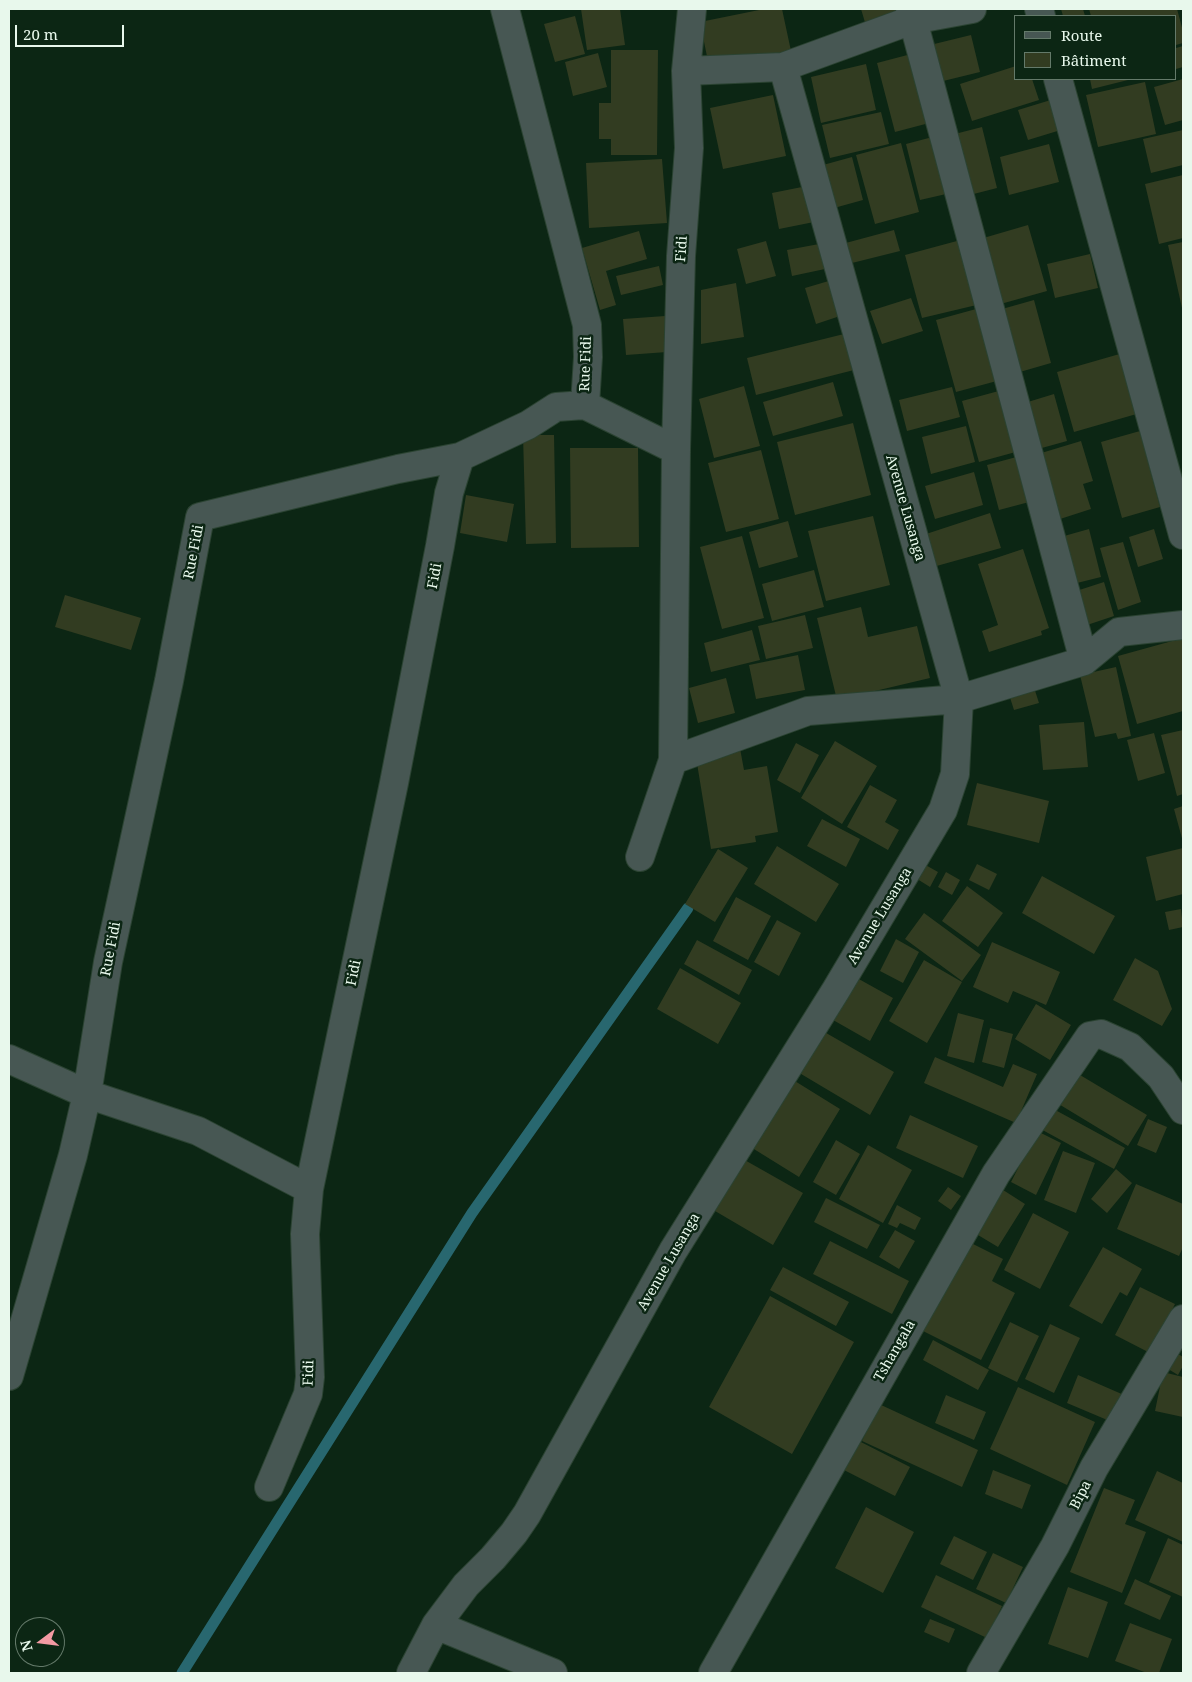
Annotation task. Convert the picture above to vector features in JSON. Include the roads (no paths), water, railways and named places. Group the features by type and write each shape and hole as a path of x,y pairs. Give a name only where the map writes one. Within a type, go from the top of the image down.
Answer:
{"street":[{"name":"Rue Fidi","path":"9,1376 71,1164 87,1094 108,962 169,681 200,517 460,457 528,425 556,407 584,405 588,357 587,324 505,9"},
{"name":"Fidi","path":"640,857 673,760 676,450 681,256 690,148 686,71 692,9"},
{"path":"686,71 783,67 911,14 972,9"},
{"path":"911,14 1084,661"},
{"name":"Avenue Lusanga","path":"411,1673 436,1625 466,1585 493,1558 527,1514 673,1251 836,990 943,810 955,774 959,699 783,67"},
{"path":"1058,80 1183,536"},
{"path":"584,405 676,450"},
{"name":"Fidi","path":"269,1488 308,1394 310,1377 305,1234 309,1188 394,783 449,493 460,457"},
{"path":"673,760 808,711 959,699 1084,661 1119,632 1183,625"},
{"name":"Tshangala","path":"713,1673 996,1174 1090,1036 1101,1034 1130,1047 1161,1076 1183,1110"},
{"path":"9,1059 87,1094 198,1131 309,1188"},
{"name":"Bipa","path":"981,1673 1055,1546 1094,1468 1183,1319"},
{"path":"436,1625 553,1673"}],"waterway":[{"path":"182,1673 472,1213 688,908"}]}
